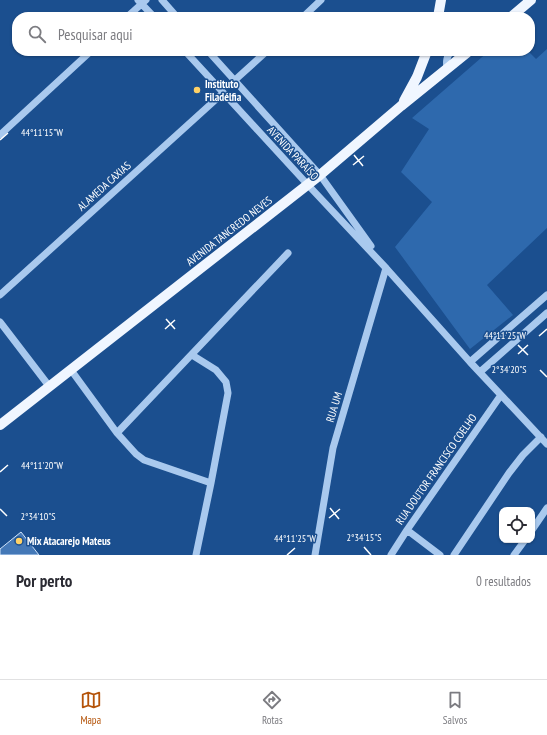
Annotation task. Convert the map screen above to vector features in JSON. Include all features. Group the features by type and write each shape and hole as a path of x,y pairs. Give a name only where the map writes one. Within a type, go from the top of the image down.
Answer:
{"main road":[{"path":"439,12 441,0"},
{"path":"517,12 531,0"},
{"path":"401,106 426,56"},
{"name":"AVENIDA TANCREDO NEVES","path":"0,425 308,185 463,56"},
{"path":"423,63 424,68 429,74 438,77"}],"street":[{"path":"162,0 173,12"},
{"path":"308,12 321,0"},
{"path":"132,12 142,1 150,12"},
{"path":"0,135 85,56"},
{"name":"AVENIDA PARAÍSO","path":"190,56 547,444"},
{"name":"AVENIDA PARAÍSO","path":"213,56 320,175 386,268"},
{"path":"235,80 261,56"},
{"path":"447,69 446,63 448,56"},
{"name":"ALAMEDA CAXIAS","path":"0,295 223,93"},
{"path":"117,433 288,253"},
{"name":"RUA UM","path":"314,555 333,448 386,268"},
{"path":"470,362 547,295"},
{"path":"480,372 547,313"},
{"path":"0,322 49,386"},
{"path":"192,355 216,370 226,382 228,393 196,555"},
{"path":"70,370 117,433 136,454 144,460 211,483"},
{"name":"RUA DOUTOR FRANCISCO COELHO","path":"391,555 406,530 501,395"},
{"path":"454,555 509,473 523,455 541,437"},
{"path":"535,526 547,508"},
{"path":"406,530 440,555"},
{"path":"514,555 523,543"}],"shaded area":[{"path":"547,49 547,228 487,285 513,315 470,349 395,247 432,202 401,172 429,129 412,118 483,56 533,56 536,59"}],"building":[{"name":"Mix Atacarejo Mateus","path":"21,532 39,555 0,555 0,549"}],"place":[{"name":"Instituto Filadélfia","path":"197,90"},
{"name":"Mix Atacarejo Mateus","path":"19,541"}]}
